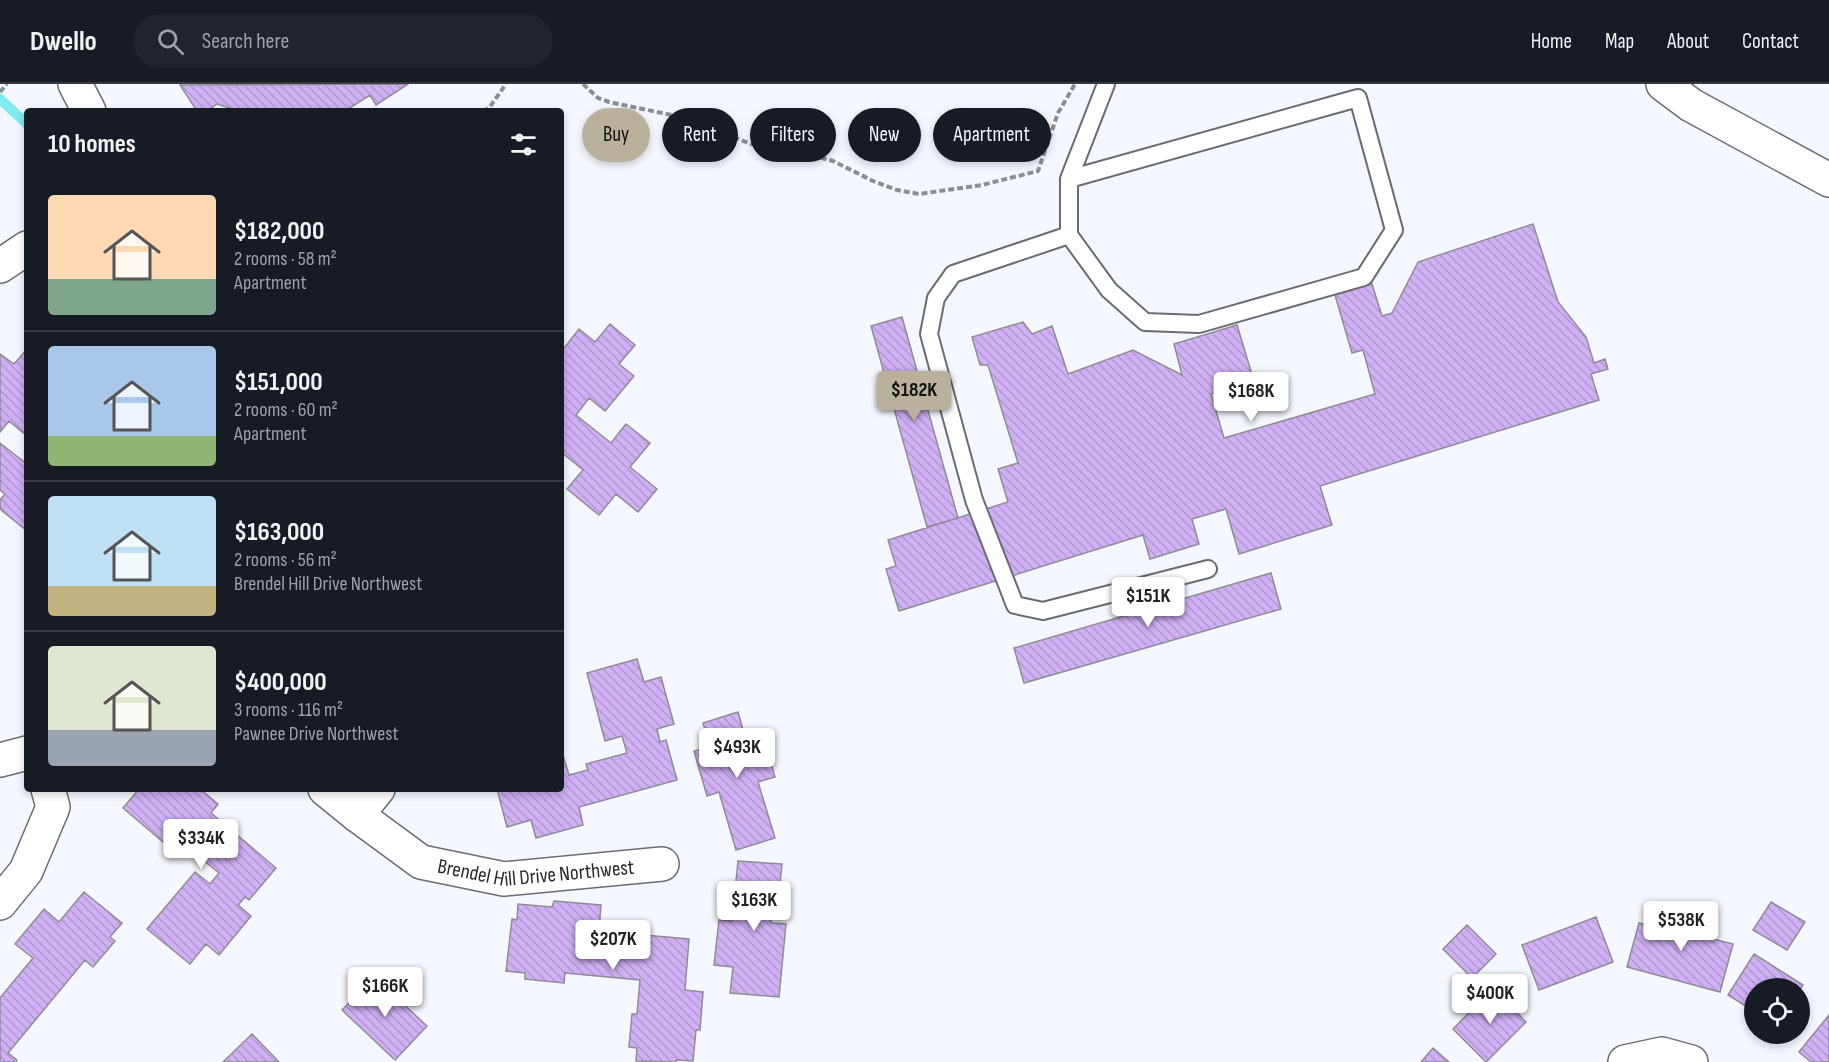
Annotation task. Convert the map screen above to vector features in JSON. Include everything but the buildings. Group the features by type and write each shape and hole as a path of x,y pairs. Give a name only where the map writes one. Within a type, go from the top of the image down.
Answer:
{"street":[{"path":"75,84 87,108"},
{"path":"1663,84 1691,94 1829,180"},
{"path":"0,266 24,250"},
{"path":"0,760 24,754"},
{"path":"0,903 26,871 53,807 49,792"},
{"name":"Brendel Hill Drive Northwest","path":"329,792 422,862 504,879 662,864"},
{"path":"357,815 376,792"},
{"path":"1624,1062 1662,1054 1691,1062"}],"lane":[{"path":"1070,179 1358,98 1394,230 1364,277 1199,324 1145,322 1109,291 1069,235 1070,179 1106,84"},
{"path":"1069,235 953,274 936,298 929,334 974,500 1015,605 1043,611 1208,569"}],"path":[{"path":"0,92 7,84"},
{"path":"489,108 506,84"},
{"path":"583,84 598,98 609,102 686,118 751,144 793,150 833,161 873,181 919,195 982,185 1038,171 1058,113 1075,84"}],"waterway":[{"path":"0,99 24,121"}]}
